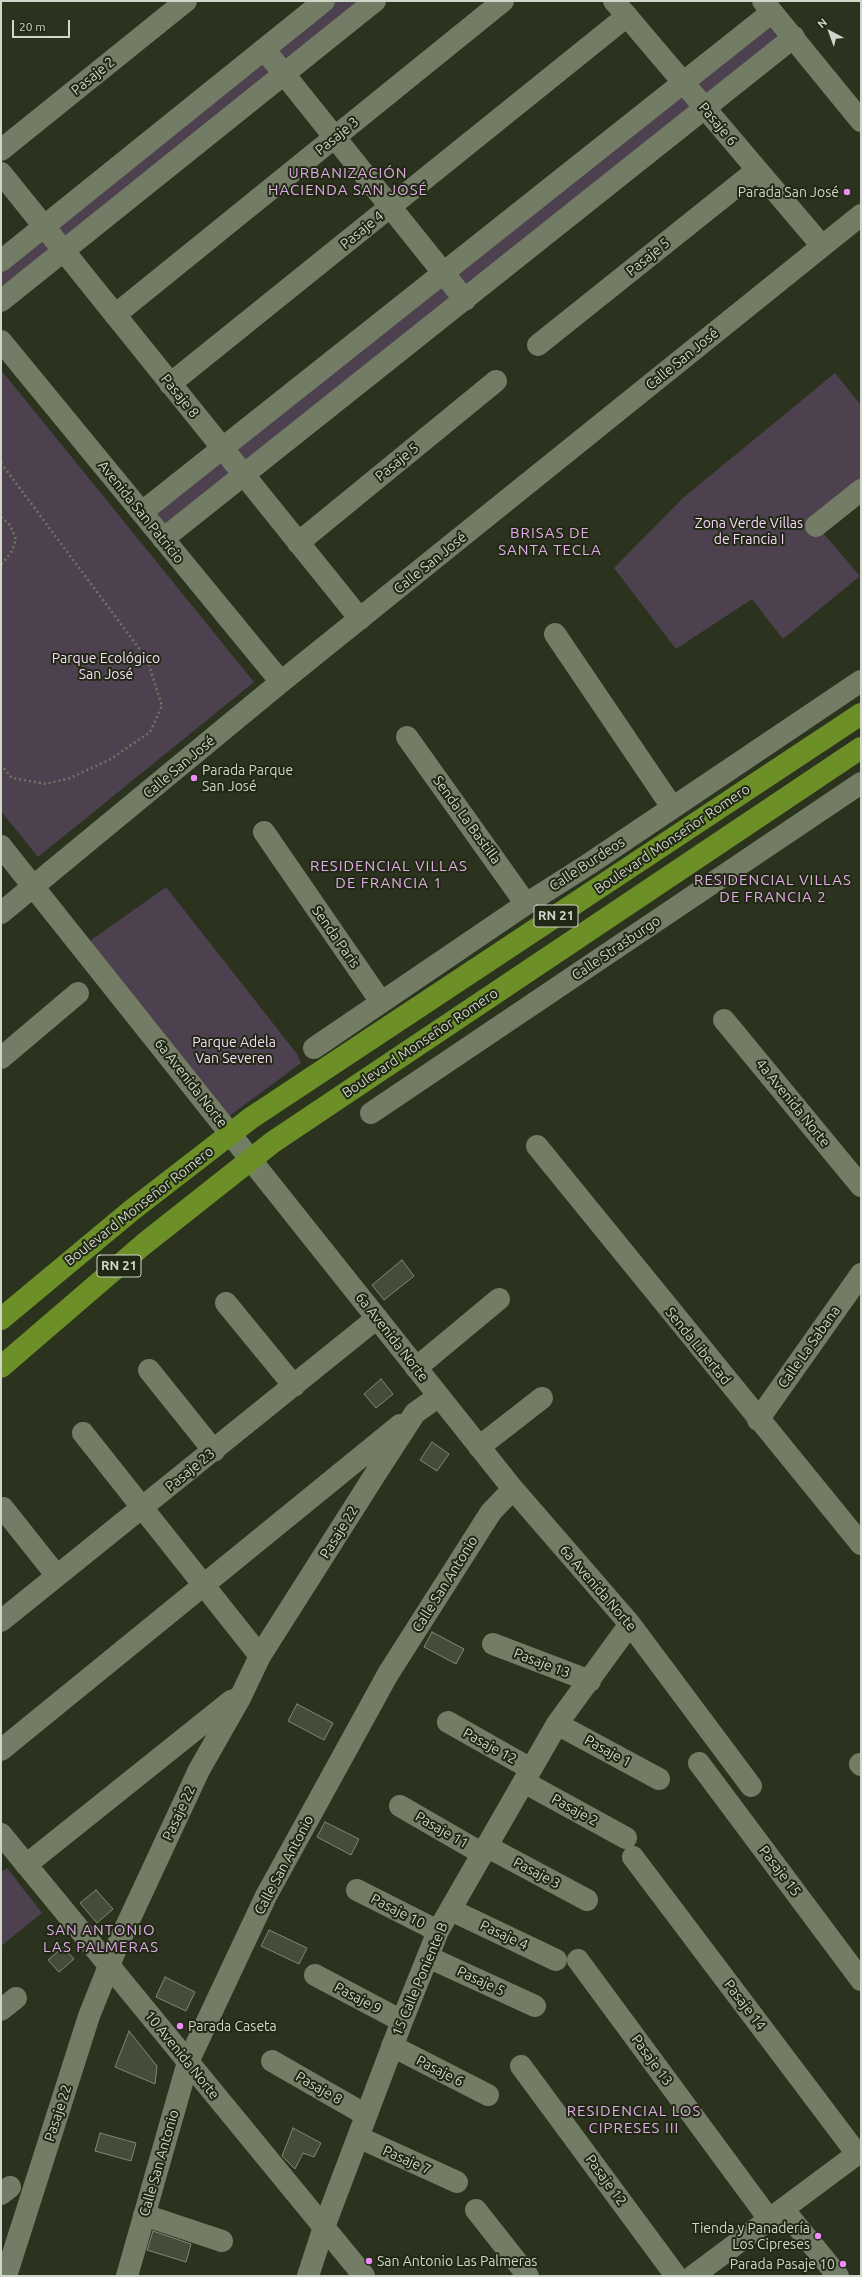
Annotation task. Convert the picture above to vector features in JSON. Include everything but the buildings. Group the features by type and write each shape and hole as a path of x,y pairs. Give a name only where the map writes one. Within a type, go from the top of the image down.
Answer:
{"highway":[{"name":"Boulevard Monseñor Romero","path":"1,1319 132,1210 252,1118 861,714"},
{"name":"Boulevard Monseñor Romero","path":"1,1367 144,1244 273,1142 861,748"}],"street":[{"name":"Pasaje 2","path":"1,150 186,1"},
{"path":"1,261 324,1"},
{"path":"1,301 375,1"},
{"name":"Pasaje 3","path":"115,315 503,1"},
{"path":"142,512 683,82 768,6 861,121"},
{"name":"Pasaje 6","path":"621,9 822,246"},
{"name":"Pasaje 4","path":"170,384 391,207 621,9"},
{"path":"163,539 794,37"},
{"path":"264,49 465,300"},
{"name":"Pasaje 5","path":"538,345 757,170"},
{"name":"Pasaje 8","path":"1,173 360,619"},
{"name":"Calle San José","path":"1,913 281,682 861,215"},
{"name":"Avenida San Patricio","path":"1,341 281,682"},
{"name":"Pasaje 5","path":"298,543 496,381"},
{"path":"816,526 861,490"},
{"path":"555,634 672,807"},
{"name":"Calle Burdeos","path":"314,1048 526,904 861,681"},
{"name":"Senda La Bastilla","path":"407,736 526,904"},
{"name":"Calle Strasburgo","path":"371,1113 861,783"},
{"name":"Senda Paris","path":"264,832 381,1002"},
{"name":"6a Avenida Norte","path":"1,846 479,1447 513,1489 630,1624 751,1786"},
{"path":"1,1058 78,993"},
{"name":"4a Avenida Norte","path":"724,1020 861,1186"},
{"name":"Senda Libertad","path":"537,1146 758,1420 861,1544"},
{"name":"Calle La Sabana","path":"758,1420 861,1274"},
{"path":"416,1368 499,1299"},
{"path":"226,1303 294,1386"},
{"name":"Pasaje 23","path":"1,1621 214,1451 377,1318"},
{"path":"149,1370 214,1451"},
{"name":"Pasaje 22","path":"6,2276 89,2016 110,1967 117,1946 199,1770 240,1698 260,1656 415,1413 439,1396"},
{"path":"479,1447 542,1398"},
{"path":"1,1750 415,1413"},
{"path":"83,1433 260,1656"},
{"name":"Calle San Antonio","path":"127,2276 188,2062 266,1896 388,1674 491,1512 513,1489"},
{"path":"2,1508 57,1576"},
{"name":"15 Calle Poniente B","path":"308,2276 324,2227 392,2046 438,1931 557,1724 590,1681 630,1624"},
{"name":"Pasaje 13","path":"493,1644 590,1681"},
{"path":"26,1865 231,1701 240,1698"},
{"name":"Pasaje 12","path":"448,1722 527,1775"},
{"name":"Pasaje 1","path":"557,1724 659,1779"},
{"name":"Pasaje 15","path":"699,1763 861,1980"},
{"name":"Pasaje 2","path":"527,1775 630,1847"},
{"name":"Pasaje 11","path":"400,1806 485,1850"},
{"name":"10 Avenida Norte","path":"1,1834 364,2276"},
{"name":"Pasaje 14","path":"630,1847 859,2152"},
{"name":"Pasaje 3","path":"485,1850 587,1900"},
{"name":"Pasaje 10","path":"357,1890 438,1931"},
{"name":"Pasaje 4","path":"451,1910 567,1960"},
{"name":"Pasaje 5","path":"428,1956 535,2006"},
{"name":"Pasaje 13","path":"567,1960 776,2214 838,2276"},
{"name":"Pasaje 9","path":"314,1975 402,2021"},
{"name":"Pasaje 6","path":"392,2046 488,2095"},
{"name":"Pasaje 8","path":"272,2061 366,2115"},
{"name":"Pasaje 12","path":"521,2066 676,2276"},
{"name":"Pasaje 7","path":"358,2138 457,2182"},
{"path":"693,2276 859,2152"},
{"path":"476,2210 528,2276"},
{"path":"144,2214 222,2241"}],"path":[{"path":"1,463 147,659 162,706 150,732 111,759 70,778 46,784 12,778 1,765"},
{"path":"1,517 10,525 16,539 12,551 1,565"}],"green space":[{"path":"324,1 375,1 1,301 1,261"},
{"path":"763,19 784,45 171,532 150,506"},
{"name":"Parque Ecológico San José","path":"1,370 254,682 38,857 1,811"},
{"name":"Zona Verde Villas de Francia I","path":"835,373 861,405 861,490 817,526 860,576 783,639 752,599 676,649 614,568 683,498"},
{"name":"Parque Adela Van Severen","path":"166,887 297,1054 301,1063 228,1117 90,941"},
{"path":"7,1868 42,1913 1,1946 1,1872"}],"place":[{"name":"Parada San José","path":"847,192"},
{"name":"Parada Parque San José","path":"194,778"},
{"name":"Parada Caseta","path":"180,2026"},
{"name":"Tienda y Panadería Los Cipreses","path":"818,2236"},
{"name":"San Antonio Las Palmeras","path":"369,2261"},
{"name":"Parada Pasaje 10","path":"843,2264"}],"district":[{"name":"URBANIZACIÓN HACIENDA SAN JOSÉ","path":"348,182"},
{"name":"BRISAS DE SANTA TECLA","path":"550,542"},
{"name":"RESIDENCIAL VILLAS DE FRANCIA 1","path":"389,874"},
{"name":"RESIDENCIAL VILLAS DE FRANCIA 2","path":"773,888"},
{"name":"SAN ANTONIO LAS PALMERAS","path":"101,1938"},
{"name":"RESIDENCIAL LOS CIPRESES III","path":"634,2120"}]}
